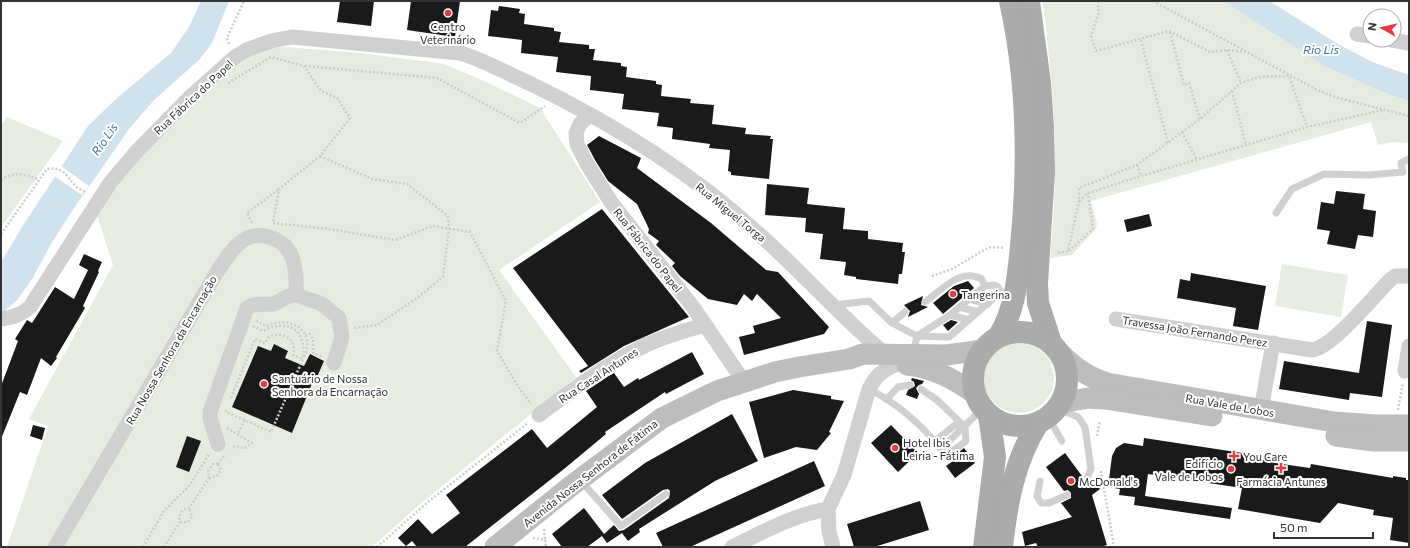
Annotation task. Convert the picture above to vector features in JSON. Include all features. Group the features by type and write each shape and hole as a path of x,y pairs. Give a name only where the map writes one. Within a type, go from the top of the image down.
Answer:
{"main road":[{"path":"984,547 995,457 982,406 973,384 974,370 978,357 991,343 1009,317 1018,275 1026,171 1023,81 1018,37 1010,1"},
{"path":"1002,547 1005,520 1014,475 1028,440 1051,413 1066,391 1067,378 1065,365 1055,348 1038,303 1037,283 1044,172 1043,127 1040,83 1029,1"},
{"path":"991,343 1012,332 1026,332 1039,336 1055,348"},
{"name":"Avenida Nossa Senhora de Fátima","path":"890,359 925,355 954,355 991,343"},
{"name":"Rua Vale de Lobos","path":"1055,348 1078,370 1090,377 1107,383 1350,424 1403,420"},
{"name":"Avenida Nossa Senhora de Fátima","path":"495,547 662,418 694,401 744,382 799,366 849,359 863,354 890,359 932,369 957,382 982,406"},
{"name":"Rua Vale de Lobos","path":"1051,413 1088,398 1104,399 1331,436 1374,440 1409,441"},
{"path":"982,406 1010,425 1024,426 1051,413"}],"street":[{"name":"Rua Fábrica do Papel","path":"1,319 16,316 23,313 30,307 110,183 141,146 225,65 246,50 260,44 283,38 310,38 460,53 475,58 558,97"},
{"name":"Rua Miguel Torga","path":"558,97 644,146 744,220 778,250 832,305 890,359"},
{"name":"Rua Fábrica do Papel","path":"590,115 580,124 576,133 577,144 587,164 610,202 706,325 744,382"},
{"path":"259,235 275,239 283,243 291,255 297,276 296,295"},
{"name":"Rua Nossa Senhora da Encarnação","path":"55,547 217,272 235,247 248,238 259,235"},
{"name":"Travessa João Fernando Perez","path":"1116,319 1312,350 1319,349 1331,340 1390,280 1395,276 1409,276"},
{"path":"222,445 210,418 210,412 247,308 256,304 273,304 288,296 296,295 316,301 332,311 339,318 342,330 340,345 334,363"},
{"name":"Rua Casal Antunes","path":"539,414 580,384 620,358 643,346 676,333 706,325"},
{"path":"1261,410 1273,343"},
{"path":"1405,371 1409,346"},
{"path":"833,547 829,531 828,509 844,475 869,389 874,378 890,359"},
{"path":"732,547 787,521 811,512 828,509"}],"lane":[{"path":"1276,213 1292,189 1324,174 1369,175 1404,172 1401,163 1409,159"},
{"path":"925,302 962,276 979,277 984,281 983,288"},
{"path":"925,355 917,350 915,345 917,336 950,315 983,288 994,285 1004,296 1009,317"},
{"path":"832,305 869,300 892,322 917,336 949,336 997,295 1004,296"},
{"path":"969,299 988,304"},
{"path":"959,307 978,312"},
{"path":"892,322 905,312"},
{"path":"950,315 969,320"},
{"path":"886,399 898,387 910,385"},
{"path":"869,389 903,411 935,441 946,456 966,441 965,427 937,400 921,389"},
{"path":"941,449 965,427 982,406"},
{"path":"1062,441 1051,413 1078,417 1085,427 1091,469 1086,480"},
{"path":"935,441 955,425 965,427"},
{"path":"580,480 621,526 666,494"},
{"path":"1040,481 1037,496 1041,503 1049,503 1066,495"}],"path":[{"path":"229,46 227,38 244,1"},
{"path":"1098,1 1099,12 1091,36 1096,51 1170,31 1210,52 1227,50 1248,52"},
{"path":"1153,1 1248,52 1289,76 1338,98 1409,116"},
{"path":"1170,31 1184,85 1189,83 1200,119"},
{"path":"1141,40 1168,143"},
{"path":"1227,50 1241,83"},
{"path":"222,87 271,57 304,66 437,78 520,123 558,97"},
{"path":"259,235 247,213 320,156 350,118 337,98 321,91 304,66"},
{"path":"1068,251 1079,201 1078,188 1137,165 1200,119 1241,83 1259,77 1289,76"},
{"path":"1289,76 1307,127"},
{"path":"1232,91 1246,145"},
{"path":"1079,201 1088,193 1141,176 1307,127 1383,110"},
{"path":"1182,132 1197,160"},
{"path":"320,156 372,179 407,184 448,216 449,228 443,277 417,298 378,325 342,330"},
{"path":"1137,165 1141,176"},
{"path":"1,234 47,170 55,169 66,174 76,188 87,192"},
{"path":"1,180 16,174 30,175 39,180"},
{"path":"275,239 273,223 279,189"},
{"path":"1058,253 1068,251 1093,229 1088,193"},
{"path":"273,223 329,229 394,240 433,226 470,232 506,301 497,351 517,385 539,414 428,502 377,547"},
{"path":"932,276 952,269 991,247 1006,248"},
{"path":"267,326 279,321 289,322 302,329 308,344 303,359 272,432 226,412 255,339 265,343 272,335 287,337 295,346 293,355 303,359"},
{"path":"252,326 263,331 281,325 295,329 301,335 303,342 303,359"},
{"path":"305,335 310,334 312,336 313,352"},
{"path":"1403,420 1405,371"},
{"path":"238,434 245,420"},
{"path":"209,478 217,476 221,470 218,464 222,445 228,428 252,443 245,448 240,449 222,445"},
{"path":"143,547 164,511 189,486 222,445"},
{"path":"164,547 180,522 179,517 183,510 189,508 209,478 208,470 213,464 218,464"},
{"path":"1102,476 1114,547"},
{"path":"180,522 188,522 192,516 189,508"}],"shaded area":[{"path":"1042,1 1223,1 1324,66 1385,93 1409,101 1409,143 1390,142 1378,145 1371,122 1091,201 1097,224 1095,230 1072,255 1050,258 1055,183 1055,133 1052,83"},
{"path":"284,47 360,53 444,64 484,81 540,108 600,202 499,270 576,377 419,505 372,547 7,547 48,426 29,419 113,265 96,212 144,154 194,100 243,57 271,48"},
{"path":"7,117 63,141 1,227 1,126"},
{"path":"1282,264 1348,275 1341,317 1275,306"},
{"path":"1012,343 1026,343 1039,349 1048,358 1052,364 1054,378 1052,392 1044,403 1033,411 1026,413 1012,413 1005,411 994,403 986,392 984,385 984,371 986,364 994,353 1005,345"}],"water":[{"name":"Rio Lis","path":"201,1 229,1 212,43 199,60 154,100 129,129 72,211 51,244 32,279 17,300 1,314 1,262 24,224 88,126 116,99 171,53 189,27"},
{"name":"Rio Lis","path":"1223,1 1269,1 1338,44 1372,62 1409,75 1409,101 1385,93 1324,66"}],"pier":[{"path":"61,166 89,186 82,195 54,176"}],"building":[{"path":"340,1 374,1 371,26 337,22"},
{"path":"411,1 460,1 455,37 407,30"},
{"path":"499,6 520,9 519,13 525,14 524,24 554,28 554,31 561,32 559,42 589,45 589,49 595,49 593,60 621,63 621,66 627,67 626,77 656,81 656,84 662,85 661,96 691,99 690,103 714,105 712,124 746,128 745,134 771,136 770,139 773,139 769,179 731,175 731,172 728,171 730,150 709,148 710,144 672,139 673,128 657,126 659,113 622,109 624,94 590,90 591,76 556,72 558,57 521,53 522,40 488,36 491,10 498,11"},
{"path":"599,136 641,158 637,168 711,223 766,270 778,272 829,327 824,334 744,355 739,337 755,333 753,326 781,318 757,294 752,301 744,294 737,305 708,299 680,276 672,266 675,263 656,245 659,241 648,233 649,229 637,204 608,181 595,160 587,145"},
{"path":"767,184 809,188 807,204 845,208 843,229 868,231 868,239 903,243 902,252 905,252 902,274 899,274 898,284 856,279 856,277 844,275 846,262 820,259 823,234 805,232 806,218 765,215"},
{"path":"1336,191 1365,194 1363,209 1376,211 1373,237 1358,235 1355,249 1327,244 1330,231 1317,229 1321,202 1334,204"},
{"path":"602,209 689,317 624,346 581,373 579,371 588,366 513,268"},
{"path":"1149,214 1152,226 1127,232 1124,220"},
{"path":"84,254 102,262 98,271 99,272 83,306 85,308 51,366 41,358 27,395 20,392 1,439 1,386 18,341 15,339 27,320 32,323 55,287 74,299 88,270 79,265"},
{"path":"1191,273 1266,286 1258,330 1233,326 1236,308 1177,298 1180,279 1190,281"},
{"name":"Tangerina","path":"968,281 974,288 943,314 933,303 954,286"},
{"path":"923,296 921,305 928,307 908,317 910,311 904,305"},
{"path":"951,320 958,322 948,331 943,325"},
{"path":"1367,321 1392,325 1382,397 1350,393 1349,400 1279,389 1284,361 1359,373"},
{"name":"Santuário de Nossa Senhora da Encarnação","path":"274,344 288,351 285,358 304,366 310,354 324,361 317,377 315,376 292,433 232,407 258,346 271,351"},
{"path":"692,352 704,374 666,394 665,392 605,432 606,434 564,469 465,547 417,547 412,541 406,546 398,538 418,519 432,534 460,513 446,495 532,429 547,448 597,407 586,391 607,377 614,373 624,387 638,378 639,380"},
{"path":"912,378 924,381 916,388 919,394 917,399 906,395 908,390 915,386 914,382 911,380"},
{"path":"793,390 831,396 831,399 844,401 829,432 831,433 817,450 796,447 764,458 749,402"},
{"path":"732,414 758,461 715,481 639,529 640,532 628,541 622,533 607,543 602,536 587,547 562,547 552,534 584,508 604,534 614,525 619,531 624,530 669,498 670,491 668,489 663,490 622,519 602,495 645,463"},
{"path":"33,425 45,428 42,440 30,436"},
{"name":"Hotel Ibis Leiria - Fátima","path":"891,425 918,453 898,472 871,443"},
{"path":"187,436 201,441 189,472 176,467"},
{"path":"1144,438 1276,458 1275,463 1310,468 1311,464 1393,478 1393,476 1406,478 1406,480 1409,480 1409,543 1390,540 1393,518 1373,515 1374,510 1338,503 1320,523 1238,509 1242,488 1148,474 1145,496 1232,508 1230,519 1134,505 1135,497 1119,495 1120,489 1108,487 1112,456 1116,448 1124,443 1143,446"},
{"path":"964,448 975,463 955,478 946,466 956,459 954,456"},
{"path":"1065,453 1082,476 1082,483 1089,484 1093,479 1100,489 1092,495 1107,545 1101,547 1038,547 1036,543 1025,546 1022,532 1072,517 1061,503 1071,498 1071,493 1068,490 1064,491 1046,467"},
{"path":"814,461 825,486 690,547 663,547 656,533"},
{"path":"920,501 929,530 874,547 854,547 847,524"}],"place":[{"name":"Centro Veterinário","path":"448,13"},
{"name":"Tangerina","path":"953,294"},
{"name":"Santuário de Nossa Senhora da Encarnação","path":"264,384"},
{"name":"Hotel Ibis Leiria - Fátima","path":"895,448"},
{"name":"You Care","path":"1234,456"},
{"name":"Farmácia Antunes","path":"1281,468"},
{"name":"Edifício Vale de Lobos","path":"1231,469"},
{"name":"McDonald's","path":"1071,481"}]}
